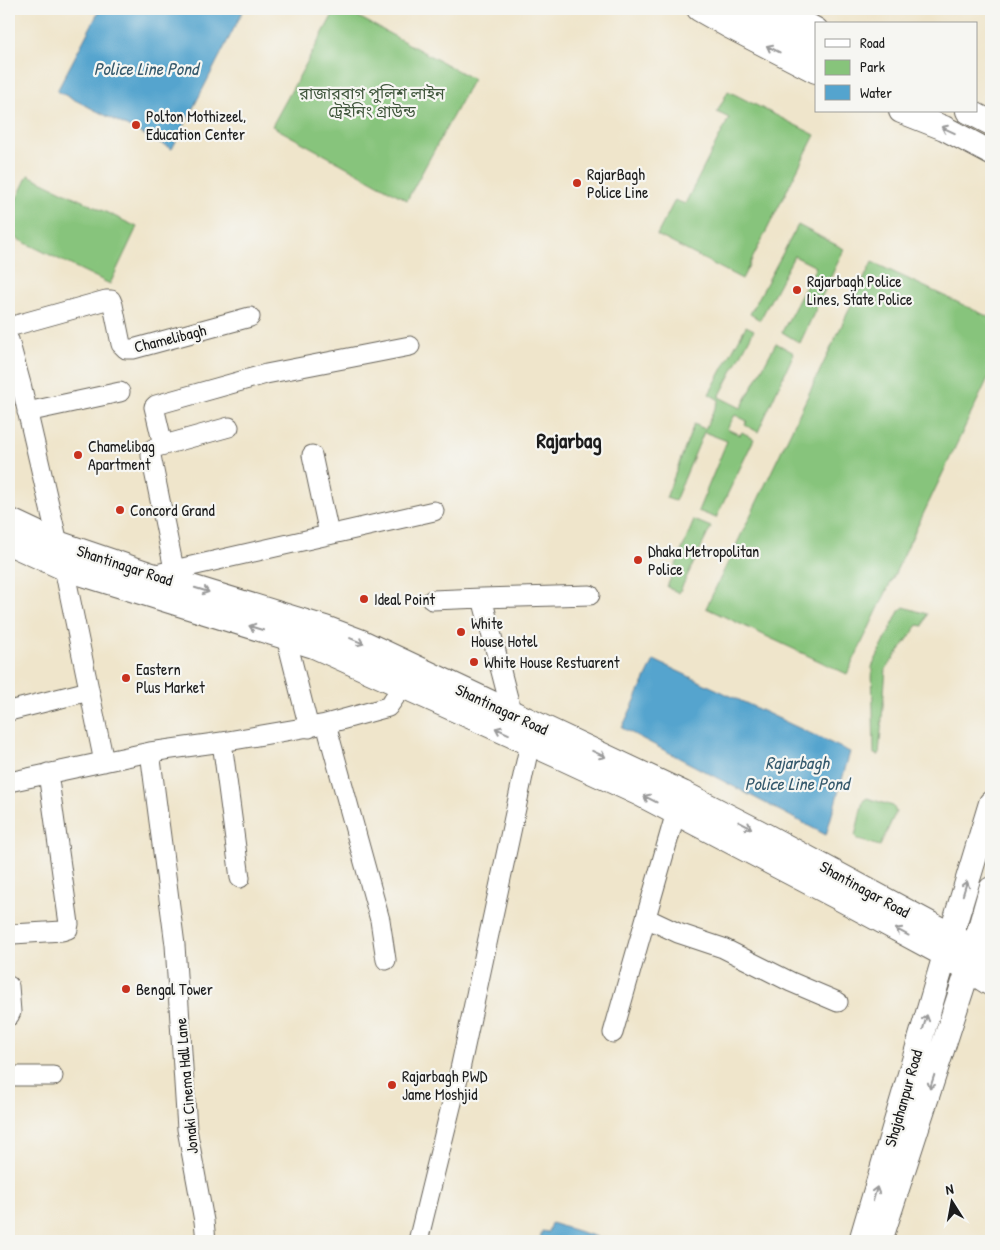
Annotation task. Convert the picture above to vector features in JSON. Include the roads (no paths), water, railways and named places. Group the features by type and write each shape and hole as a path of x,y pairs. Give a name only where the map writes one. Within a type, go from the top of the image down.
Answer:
{"main road":[{"path":"699,9 815,70"},
{"path":"735,9 815,49"},
{"path":"778,9 815,29"},
{"path":"904,112 944,128 991,152"},
{"path":"970,112 991,123"},
{"name":"Shantinagar Road","path":"9,520 58,543 325,628 362,642 505,710 560,746 680,803 760,832 948,945 978,959 991,984"},
{"name":"Shantinagar Road","path":"9,543 64,568 314,646 530,743 560,746"},
{"name":"Shajahanpur Road","path":"861,1241 991,803"},
{"name":"Shajahanpur Road","path":"881,1241 978,959 991,889"}],"street":[{"name":"Chamelibagh","path":"9,327 110,300 113,305 121,344 126,349 133,349 250,317"},
{"path":"9,340 15,386 27,412 58,543"},
{"path":"163,445 154,407 156,405 266,374 410,346"},
{"path":"27,412 120,392"},
{"path":"174,569 150,453 153,448 229,427"},
{"path":"312,455 329,534"},
{"path":"152,574 434,511"},
{"path":"64,568 104,762"},
{"path":"432,600 590,595"},
{"path":"482,598 509,702 505,710"},
{"path":"286,637 380,920 386,960"},
{"path":"9,782 150,752 317,726 388,707 403,686"},
{"path":"9,711 89,691"},
{"path":"222,742 240,878"},
{"path":"418,1241 458,1074 530,743"},
{"name":"Jonaki Cinema Hall Lane","path":"150,752 175,946 188,1129 206,1241"},
{"path":"9,936 13,934 68,929 69,924 48,773"},
{"path":"613,1033 680,803"},
{"path":"646,918 678,933 723,948 790,982 838,1002"},
{"path":"9,986 11,1012 9,1016"},
{"path":"9,1076 53,1076"}],"water":[{"name":"Police Line Pond","path":"100,9 244,9 172,149 57,91"},
{"name":"Rajarbagh Police Line Pond","path":"654,660 850,752 826,835 622,728"},
{"path":"551,1223 597,1237 596,1241 539,1241 542,1231 548,1232"}],"place":[{"name":"Polton Mothizeel, Education Center","path":"136,125"},
{"name":"RajarBagh Police Line","path":"577,183"},
{"name":"Rajarbagh Police Lines, State Police","path":"797,290"},
{"name":"Chamelibag Apartment","path":"78,455"},
{"name":"Concord Grand","path":"120,510"},
{"name":"Dhaka Metropolitan Police","path":"638,560"},
{"name":"Ideal Point","path":"364,599"},
{"name":"White House Hotel","path":"461,632"},
{"name":"White House Restuarent","path":"474,662"},
{"name":"Eastern Plus Market","path":"126,678"},
{"name":"Bengal Tower","path":"126,989"},
{"name":"Rajarbagh PWD Jame Moshjid","path":"392,1085"}],"district":[{"name":"Rajarbag","path":"569,441"}],"park label":[{"name":"রাজারবাগ পুলিশ লাইন ট্রেইনিং গ্রাউন্ড","path":"372,102"}]}
